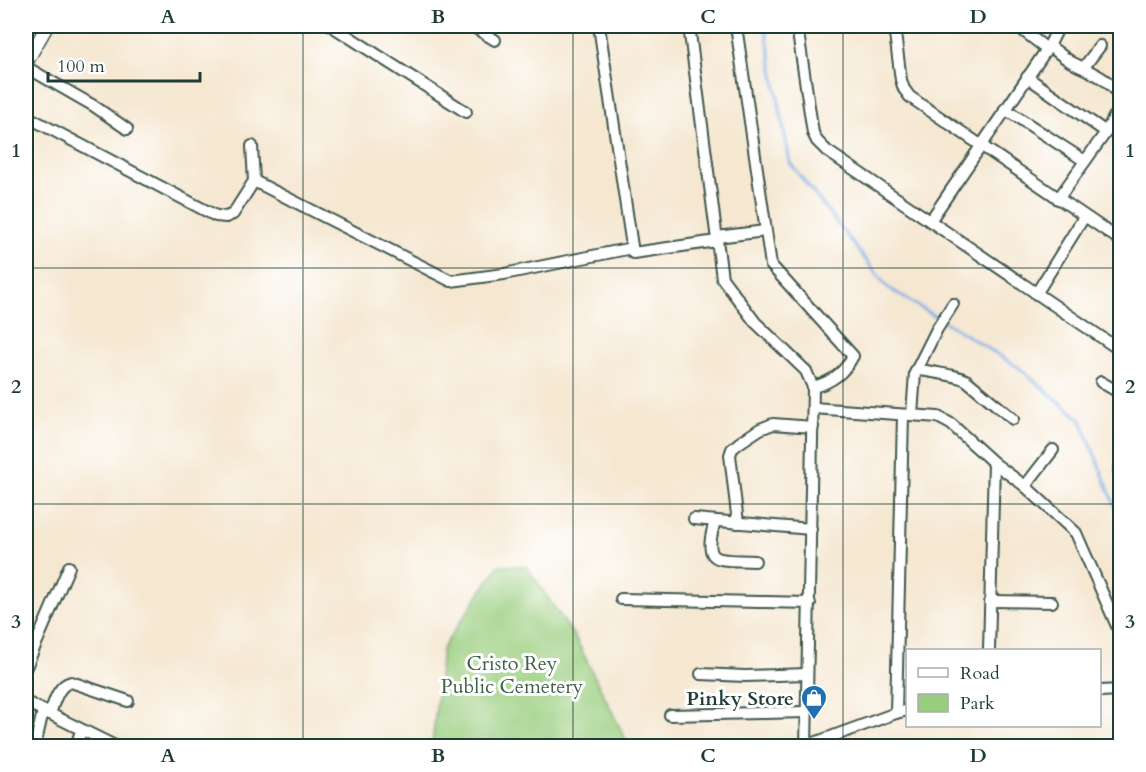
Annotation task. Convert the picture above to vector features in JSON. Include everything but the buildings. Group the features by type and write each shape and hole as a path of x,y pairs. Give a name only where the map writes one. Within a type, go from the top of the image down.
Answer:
{"street":[{"path":"47,26 26,65 127,129"},
{"path":"332,26 466,112"},
{"path":"472,26 495,40"},
{"path":"599,26 633,253 765,231"},
{"path":"688,26 720,268 726,285 755,322 806,371 813,387 806,746 902,712 908,415 917,369 951,307"},
{"path":"736,26 769,260 773,268 854,356 837,377 828,383 813,387"},
{"path":"798,26 813,133 817,141 827,151 1120,350"},
{"path":"894,26 901,80 906,93 1120,240"},
{"path":"1017,26 1074,64 1106,80 1120,96"},
{"path":"930,221 1048,47 1059,26"},
{"path":"1084,67 1100,46"},
{"path":"1028,77 1106,132"},
{"path":"1005,109 1085,161"},
{"path":"1058,199 1106,132 1114,117 1120,112"},
{"path":"26,116 216,216 226,218 233,214 254,181 252,146"},
{"path":"254,181 435,275 451,281 504,274 632,248"},
{"path":"1036,294 1084,217"},
{"path":"917,369 935,374 958,376 966,380 1012,419"},
{"path":"1101,382 1120,393"},
{"path":"813,408 938,417 945,420 994,463 1025,486 1081,539 1120,633"},
{"path":"738,523 730,455 732,449 760,429 773,424 813,427"},
{"path":"1025,486 1053,450"},
{"path":"989,649 994,463"},
{"path":"694,519 811,529"},
{"path":"715,521 709,542 714,556 721,559 755,561"},
{"path":"26,667 69,567"},
{"path":"621,599 810,603"},
{"path":"992,601 1052,602"},
{"path":"701,674 745,676 807,674"},
{"path":"35,747 46,713 64,683 71,682 128,701"},
{"path":"1101,691 1120,690"},
{"path":"26,702 115,747"},
{"path":"670,716 806,712"},
{"path":"76,747 81,731"}],"green space":[{"name":"Cristo Rey Public Cemetery","path":"499,565 527,567 576,639 629,746 432,746 442,649"}],"waterway":[{"path":"765,26 790,163 887,287 939,319"},
{"path":"945,322 1018,367 1081,420 1120,518"}],"place":[{"name":"Pinky Store","path":"814,721"}]}
